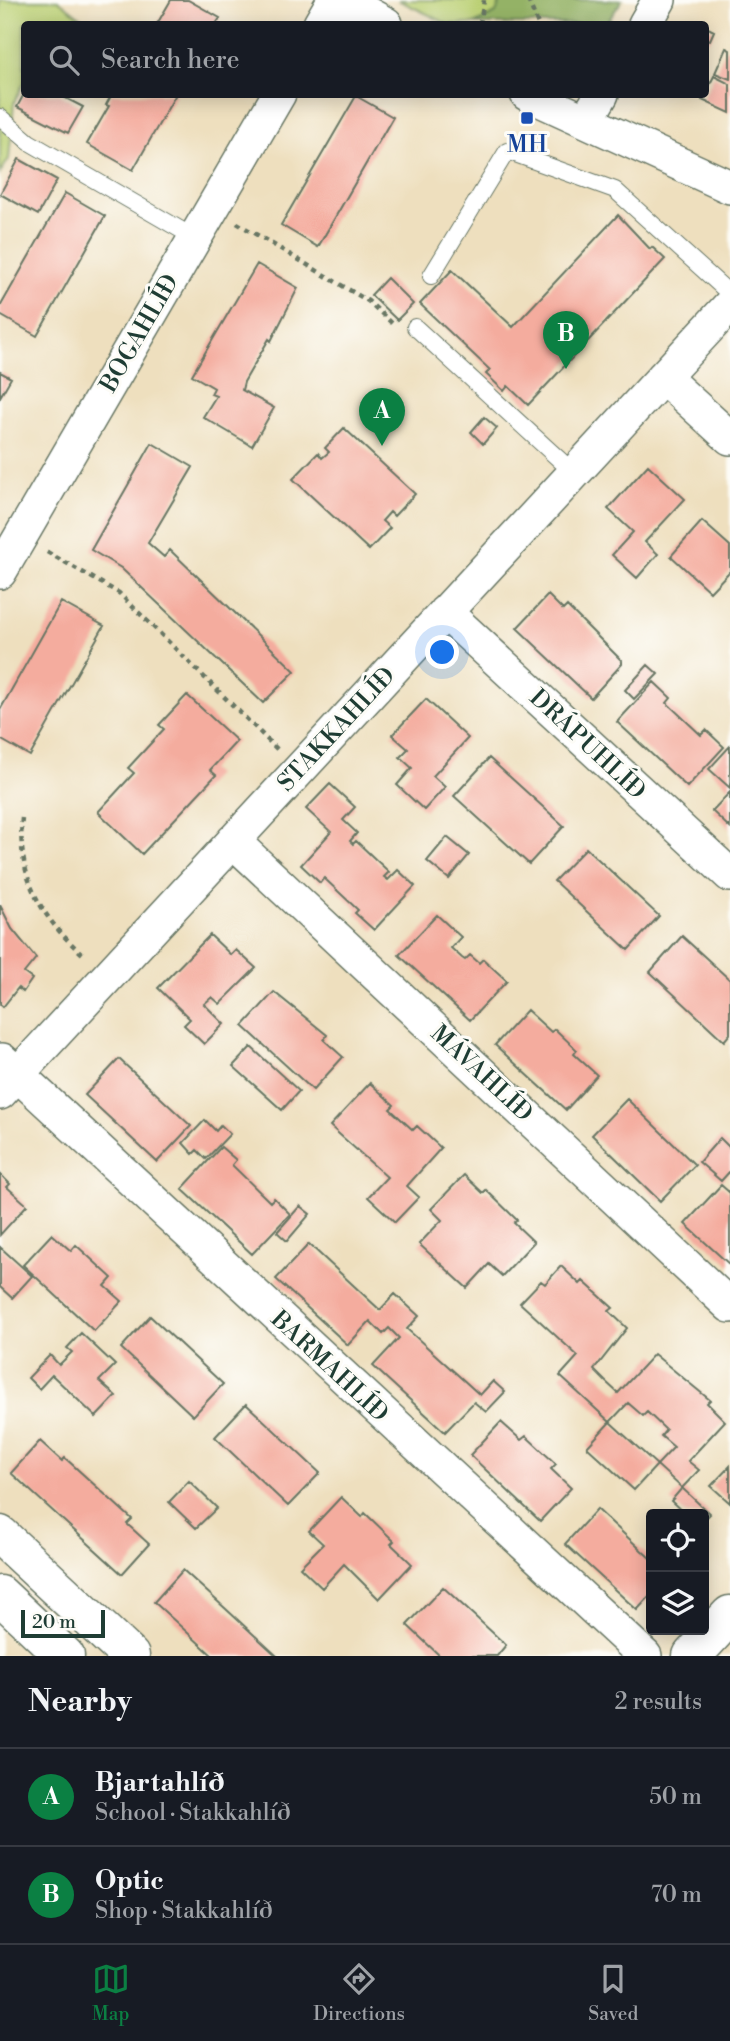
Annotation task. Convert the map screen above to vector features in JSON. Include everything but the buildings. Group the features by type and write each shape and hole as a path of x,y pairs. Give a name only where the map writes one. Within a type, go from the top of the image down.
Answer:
{"main road":[{"path":"0,1535 130,1656"},
{"path":"0,1595 65,1656"},
{"path":"692,1656 730,1615"}],"street":[{"path":"322,21 334,0"},
{"path":"343,0 381,21"},
{"path":"647,21 659,0"},
{"name":"BOGAHLÍÐ","path":"0,572 277,98"},
{"path":"546,98 594,108 730,187"},
{"name":"STAKKAHLÍÐ","path":"5,1075 107,976 730,305"},
{"path":"663,377 730,438"},
{"name":"DRÁPUHLÍÐ","path":"445,612 730,875"},
{"name":"MÁVAHLÍÐ","path":"233,841 730,1306"},
{"name":"BARMAHLÍÐ","path":"5,1075 645,1656"}],"lane":[{"path":"0,117 29,142 195,238"},
{"path":"431,276 506,151 615,190 730,294"},
{"path":"415,327 574,473"}],"path":[{"path":"480,21 484,0"},
{"path":"528,0 537,21"},
{"path":"213,208 368,301 396,327 415,327"},
{"path":"37,547 119,593 299,770"},
{"path":"22,818 25,873 41,909 67,942 107,976"}],"green space":[{"path":"0,0 58,0 85,21 21,21 21,88 14,103 9,159 0,173"},
{"path":"398,0 622,0 608,21 442,21"},
{"path":"501,0 622,0 608,21 480,21 496,13"}],"place":[{"name":"MH","path":"527,118"},
{"name":"Optic","path":"566,369"},
{"name":"Bjartahlíð","path":"382,446"}]}
